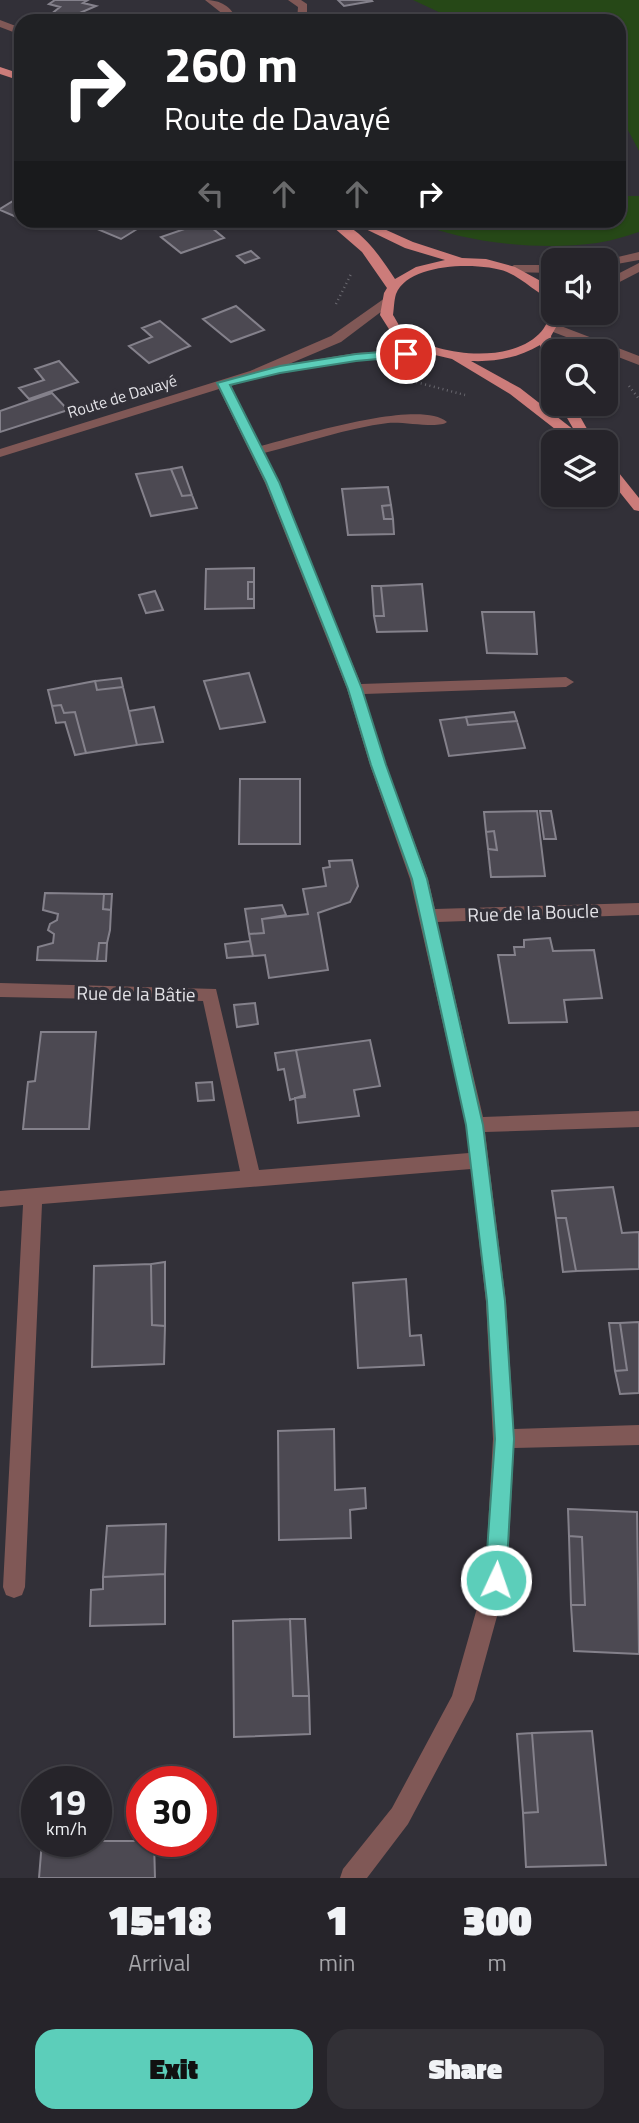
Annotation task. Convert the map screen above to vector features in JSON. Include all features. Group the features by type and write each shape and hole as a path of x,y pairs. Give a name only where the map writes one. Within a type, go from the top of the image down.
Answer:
{"main road":[{"path":"343,228 360,240 376,259 393,287"},
{"path":"371,228 409,245 464,262 514,269 541,284"},
{"path":"464,262 430,267 406,276 393,287 385,302 387,321 399,335 431,352 455,357 494,357 517,353 537,344 552,325"},
{"path":"455,357 515,391 565,430"},
{"path":"618,481 639,507"}],"street":[{"path":"210,0 229,14"},
{"path":"292,0 303,6 302,14"},
{"path":"618,260 639,256"},
{"path":"618,278 639,267"},
{"path":"514,269 541,269"},
{"name":"Route de Davayé","path":"255,374 336,339 385,302"},
{"path":"563,325 639,361"},
{"name":"Route de Davayé","path":"0,453 255,374 356,357 431,352"},
{"path":"223,383 272,482 355,689 378,765 419,879 475,1125 496,1301 504,1439 496,1580 462,1700 400,1815 352,1878"},
{"path":"257,451 387,419 414,418 440,422"},
{"path":"355,689 566,682"},
{"name":"Rue de la Boucle","path":"426,916 639,909"},
{"name":"Rue de la Bâtie","path":"0,990 210,994 251,1178"},
{"path":"475,1125 639,1119"},
{"path":"0,1199 479,1160"},
{"path":"14,1587 33,1195"},
{"path":"504,1439 639,1435"}],"path":[{"path":"333,310 356,264"},
{"path":"402,379 472,396"}],"green space":[{"path":"413,0 639,0 639,151 626,126 626,14 443,14"},
{"path":"626,196 639,196 639,232 597,243 551,246 503,243 430,228 626,228"}],"building":[{"path":"55,0 88,0 83,3 96,6 78,14 51,14 60,7 49,4"},
{"path":"338,0 371,0 372,1 344,6"},
{"path":"14,200 14,216 0,209"},
{"path":"95,228 139,228 121,239"},
{"path":"187,228 212,228 224,238 181,253 161,237"},
{"path":"251,251 259,258 245,263 237,256"},
{"path":"236,306 264,330 231,342 203,319"},
{"path":"160,321 190,346 149,363 129,346 152,337 142,328"},
{"path":"59,361 78,382 29,399 19,388 44,380 35,369"},
{"path":"52,393 68,410 0,432 0,411"},
{"path":"182,467 192,495 182,496 171,469"},
{"path":"171,469 182,496 192,495 197,508 151,516 136,474"},
{"path":"388,487 391,505 382,506 384,519 393,519 394,534 348,535 342,489"},
{"path":"391,505 393,519 384,519 382,506"},
{"path":"254,568 254,582 248,582 248,599 254,599 254,608 205,609 206,569"},
{"path":"248,582 254,582 254,599 248,599"},
{"path":"422,584 427,631 377,632 374,616 384,616 381,586"},
{"path":"372,586 381,586 384,616 374,616"},
{"path":"155,591 163,610 146,613 139,595"},
{"path":"482,612 534,612 537,654 487,653"},
{"path":"249,673 265,722 220,729 204,681"},
{"path":"121,678 123,687 97,690 95,681"},
{"path":"95,681 97,690 123,687 137,745 86,753 75,712 64,713 61,705 52,706 48,690"},
{"path":"61,705 64,713 75,712 86,753 75,755 65,722 56,723 52,706"},
{"path":"154,707 163,742 137,745 129,711"},
{"path":"514,712 517,721 468,725 466,717"},
{"path":"466,717 468,725 517,721 525,748 449,756 440,720"},
{"path":"240,779 300,779 300,844 239,844"},
{"path":"537,811 545,876 491,877 488,849 497,850 494,831 486,832 484,812"},
{"path":"540,811 551,811 556,839 544,839"},
{"path":"494,831 497,850 488,849 486,832"},
{"path":"352,860 358,886 350,902 318,913 328,970 269,978 265,955 253,956 249,934 264,933 262,919 308,914 303,889 326,886 323,868 330,867 329,861"},
{"path":"45,893 104,894 103,909 111,910 110,930 107,943 99,943 97,961 37,960 38,947 53,943 54,934 48,930 50,924 57,920 58,914 43,910"},
{"path":"104,894 112,894 111,910 103,909"},
{"path":"282,905 286,915 262,919 264,933 249,934 245,909"},
{"path":"550,938 553,951 594,950 602,998 564,1000 567,1022 509,1023 498,955 515,955 514,947 524,947 524,940"},
{"path":"250,941 253,956 227,958 225,944"},
{"path":"99,943 107,943 106,961 97,961"},
{"path":"255,1003 258,1024 237,1027 234,1005"},
{"path":"41,1032 96,1032 89,1129 23,1129 28,1082 35,1081"},
{"path":"370,1040 380,1086 354,1090 359,1116 298,1123 295,1098 305,1097 296,1050"},
{"path":"296,1050 305,1095 290,1100 284,1069 278,1070 275,1053"},
{"path":"212,1082 214,1100 198,1101 196,1083"},
{"path":"613,1187 622,1233 639,1232 639,1269 576,1271 566,1218 556,1218 552,1191"},
{"path":"556,1218 566,1218 576,1271 563,1272"},
{"path":"165,1262 165,1326 152,1325 151,1264"},
{"path":"151,1264 152,1325 165,1326 164,1364 92,1367 94,1266"},
{"path":"406,1279 410,1336 421,1335 424,1365 358,1368 353,1283"},
{"path":"639,1322 639,1393 620,1394 615,1371 627,1370 620,1323"},
{"path":"609,1323 620,1323 627,1370 615,1371"},
{"path":"334,1429 335,1490 365,1488 366,1508 350,1510 351,1538 279,1540 278,1431"},
{"path":"568,1509 637,1512 639,1654 574,1651 571,1605 585,1605 582,1537 569,1536"},
{"path":"166,1524 165,1574 103,1577 107,1526"},
{"path":"569,1536 582,1537 585,1605 571,1605"},
{"path":"165,1574 165,1624 90,1626 91,1590 103,1589 103,1577"},
{"path":"290,1619 305,1619 309,1696 293,1696"},
{"path":"290,1619 293,1696 309,1696 310,1734 234,1737 233,1621"},
{"path":"592,1731 606,1865 526,1867 523,1813 538,1812 532,1733"},
{"path":"532,1733 538,1812 523,1813 517,1734"},
{"path":"112,1841 126,1841 126,1857 154,1857 155,1878 39,1878 41,1857 112,1857"}],"route":[{"path":"406,354 356,357 280,369 223,383 272,482 336,640 419,879 475,1125 496,1301 504,1439 496,1580"}]}
